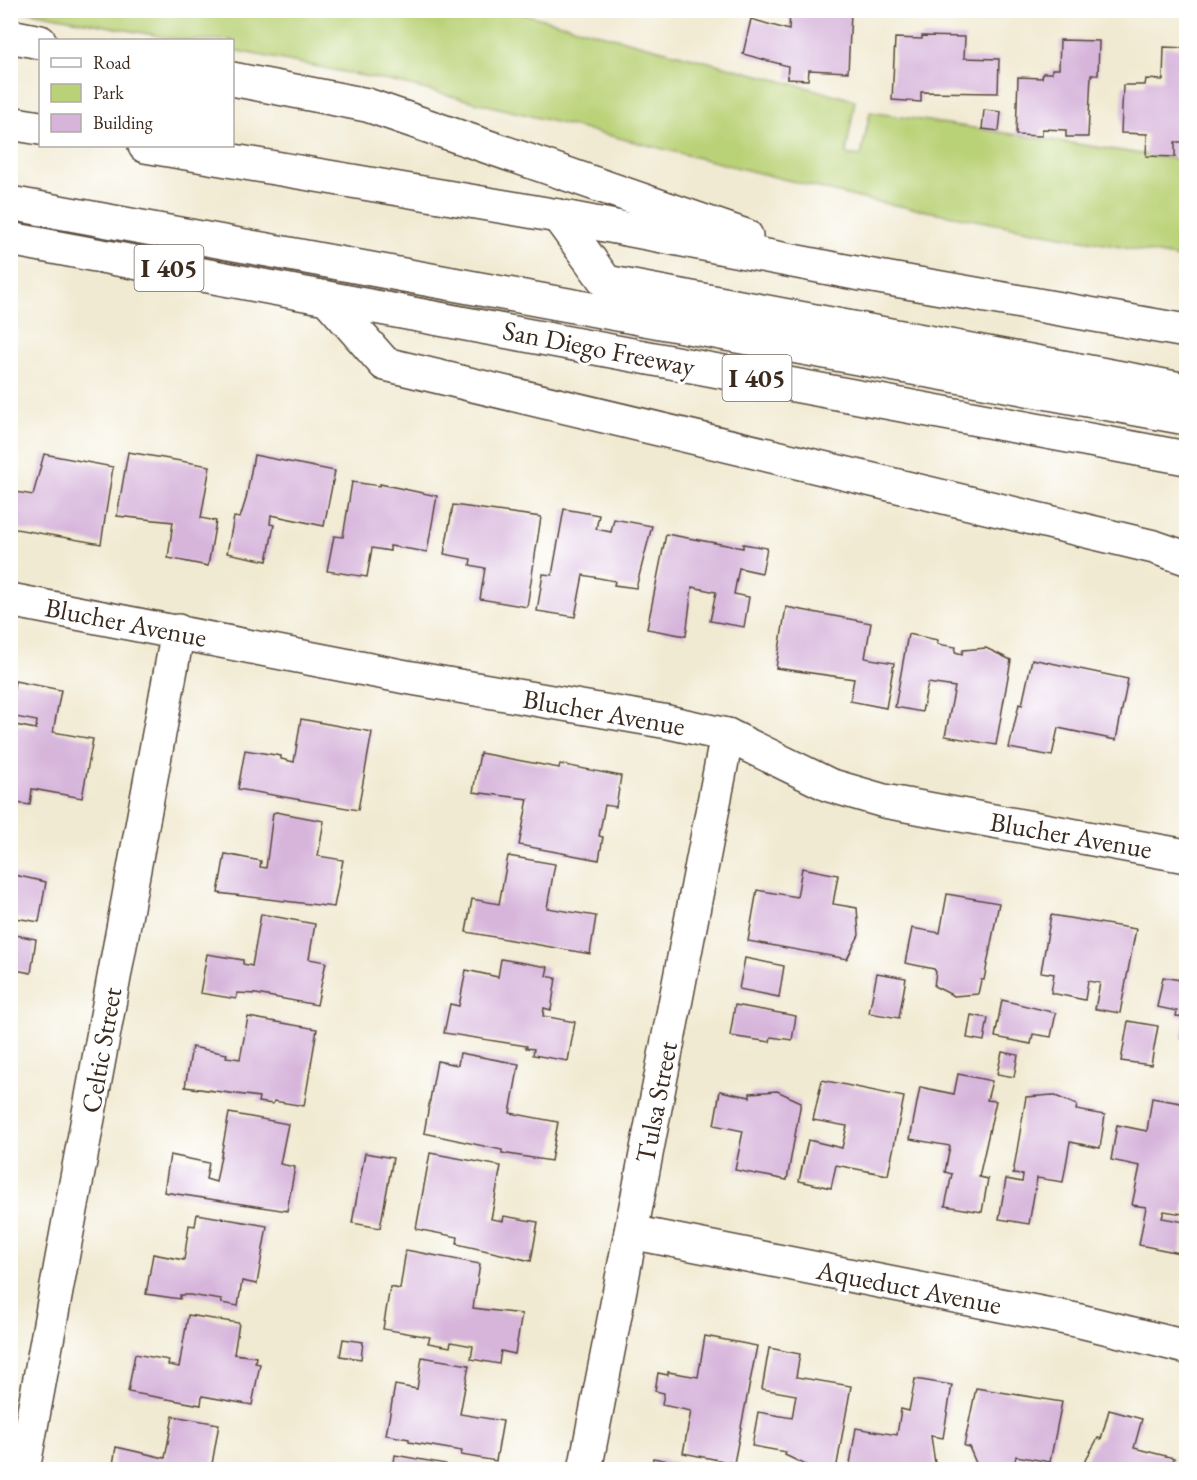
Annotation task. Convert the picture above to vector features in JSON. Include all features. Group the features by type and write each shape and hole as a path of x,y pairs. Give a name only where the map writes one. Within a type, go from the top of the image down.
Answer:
{"main road":[{"path":"10,36 39,42"},
{"path":"234,79 367,105 850,272"},
{"path":"10,123 39,128"},
{"path":"151,147 558,216 850,272 1186,331"},
{"path":"10,203 1186,418"},
{"path":"558,216 606,282 1186,390"},
{"name":"San Diego Freeway","path":"10,239 1186,458"},
{"path":"327,298 385,364 1154,547 1186,558"},
{"name":"Blucher Avenue","path":"10,600 406,677 668,722 727,735 829,785 884,801 1186,856"},
{"name":"Celtic Street","path":"23,1470 178,632"},
{"name":"Tulsa Street","path":"585,1470 727,735"},
{"name":"Aqueduct Avenue","path":"631,1232 1076,1320 1186,1347"}],"green space":[{"path":"25,11 512,11 855,100 846,154 861,156 870,112 1186,161 1186,259 867,200 399,83 234,50 234,39 176,39"}],"building":[{"path":"790,10 851,12 848,72 809,70 808,80 787,79 788,66 743,54 751,19 789,30"},
{"path":"922,36 965,37 964,58 999,59 998,93 921,92 921,102 892,100 895,38 922,39"},
{"path":"1060,40 1099,41 1098,75 1091,75 1088,137 1066,137 1066,130 1042,129 1042,136 1016,135 1018,77 1042,78 1043,73 1052,73 1052,69 1059,69"},
{"path":"1164,47 1186,48 1186,142 1175,142 1175,157 1146,156 1147,134 1121,133 1123,85 1145,85 1146,79 1163,80"},
{"path":"984,110 1001,112 999,131 982,129"},
{"path":"128,452 210,466 201,518 216,521 208,566 168,558 173,522 117,516"},
{"path":"44,454 113,467 101,544 10,528 16,492 33,495"},
{"path":"254,455 335,471 324,526 271,515 270,524 274,525 267,561 227,553 234,517 240,518 246,499"},
{"path":"352,482 380,486 380,484 437,496 427,552 390,546 390,551 372,548 367,577 327,571 334,536 343,537"},
{"path":"453,505 541,517 527,607 480,599 485,568 470,565 471,559 444,554"},
{"path":"564,509 599,515 596,529 611,532 614,519 652,526 636,588 614,585 615,581 583,575 575,617 537,611 543,574 552,575"},
{"path":"666,534 743,548 743,544 767,548 762,573 739,568 734,594 749,597 744,627 710,621 716,592 692,587 686,636 647,629"},
{"path":"786,607 871,623 865,658 894,663 886,708 850,701 854,679 776,668"},
{"path":"908,634 938,640 937,644 956,647 955,652 962,654 963,650 986,648 1011,660 996,745 945,736 955,687 928,683 922,712 895,707"},
{"path":"1032,659 1128,679 1116,740 1058,728 1052,756 1009,748 1019,704 1022,705"},
{"path":"15,681 61,690 53,732 93,739 82,798 32,789 30,805 10,802 10,724 36,729 37,721 10,716"},
{"path":"301,719 372,732 358,810 238,789 245,750 281,756 281,759 294,762"},
{"path":"480,753 559,768 560,764 621,776 616,807 605,805 599,836 603,837 599,860 519,845 528,799 473,792"},
{"path":"273,813 324,821 318,856 343,860 334,907 218,893 225,854 261,861 260,867 266,868"},
{"path":"508,856 555,864 547,908 596,916 590,954 466,932 472,899 499,904"},
{"path":"802,868 838,875 833,904 857,908 859,935 847,959 748,941 757,890 797,897"},
{"path":"10,874 46,882 39,922 10,917"},
{"path":"947,894 999,903 984,980 981,980 978,994 954,996 934,986 936,972 934,969 905,963 912,928 940,933"},
{"path":"261,914 315,924 309,959 326,962 317,1005 256,994 237,993 236,999 200,993 207,954 243,960 243,964 252,966"},
{"path":"1051,915 1136,929 1120,1013 1095,1009 1100,983 1088,981 1085,1000 1051,993 1054,974 1041,972"},
{"path":"10,934 36,939 31,973 10,969"},
{"path":"745,958 784,966 779,997 739,989"},
{"path":"501,959 548,967 546,976 556,978 551,1010 544,1008 543,1016 575,1022 568,1061 533,1055 534,1049 526,1048 527,1046 444,1033 450,1004 459,1006 466,970 498,977"},
{"path":"877,973 906,978 899,1018 869,1013"},
{"path":"1163,977 1186,981 1186,1039 1181,1038 1185,1017 1176,1016 1177,1011 1157,1007"},
{"path":"1002,1000 1056,1013 1051,1037 1033,1034 1031,1044 995,1037"},
{"path":"735,1005 796,1016 792,1040 771,1037 770,1042 730,1036"},
{"path":"971,1015 988,1018 984,1041 967,1038"},
{"path":"248,1017 317,1029 304,1106 274,1101 273,1104 258,1102 259,1097 185,1087 192,1047 240,1059"},
{"path":"1128,1021 1158,1026 1151,1065 1121,1061"},
{"path":"1002,1052 1018,1055 1014,1077 997,1074"},
{"path":"460,1053 519,1064 510,1113 558,1122 551,1161 502,1153 502,1150 424,1133 437,1061 458,1065"},
{"path":"958,1074 992,1081 987,1100 996,1101 979,1177 988,1179 982,1212 945,1206 952,1174 945,1172 950,1146 910,1139 920,1087 954,1094"},
{"path":"822,1080 904,1097 888,1175 836,1165 831,1188 799,1181 808,1140 842,1148 847,1126 813,1120"},
{"path":"720,1091 750,1097 750,1093 777,1091 801,1102 787,1180 735,1170 743,1131 714,1125"},
{"path":"1053,1095 1077,1105 1076,1110 1105,1115 1100,1148 1070,1142 1063,1182 1037,1178 1029,1224 999,1219 1006,1179 1022,1182 1023,1175 1013,1174 1026,1097"},
{"path":"1152,1098 1186,1104 1186,1199 1183,1214 1164,1211 1162,1218 1185,1222 1180,1253 1139,1245 1146,1207 1132,1205 1140,1166 1111,1160 1117,1125 1147,1131"},
{"path":"229,1113 288,1124 280,1164 295,1167 287,1211 164,1192 170,1155 209,1163 206,1179 216,1182"},
{"path":"365,1153 393,1158 380,1228 352,1223"},
{"path":"430,1153 501,1166 491,1219 503,1221 504,1216 538,1222 531,1261 457,1244 458,1237 416,1229"},
{"path":"197,1214 267,1226 257,1284 242,1281 238,1306 221,1303 222,1300 190,1295 180,1295 180,1299 146,1294 153,1254 184,1260 189,1225 195,1226"},
{"path":"406,1250 480,1264 473,1308 522,1314 515,1354 501,1351 499,1364 471,1359 473,1346 451,1342 450,1347 428,1343 430,1337 383,1329 390,1287 400,1289"},
{"path":"188,1315 239,1323 234,1354 256,1357 255,1363 260,1364 252,1405 202,1396 201,1405 128,1392 135,1354 169,1360 168,1365 179,1367"},
{"path":"705,1336 757,1346 734,1463 683,1453 691,1411 662,1405 664,1393 655,1391 658,1373 668,1375 668,1372 698,1377"},
{"path":"343,1339 363,1342 361,1359 340,1356"},
{"path":"769,1348 800,1354 796,1377 851,1386 836,1470 807,1470 808,1466 785,1455 786,1452 752,1446 758,1412 792,1418 796,1395 762,1389"},
{"path":"422,1357 469,1365 460,1414 503,1421 496,1461 461,1455 462,1451 409,1442 409,1439 386,1435 395,1385 417,1389"},
{"path":"915,1379 952,1385 943,1438 931,1436 936,1470 849,1470 856,1428 897,1435 901,1409 909,1411"},
{"path":"976,1388 1062,1402 1050,1462 1016,1456 1013,1470 979,1470 969,1447 964,1446"},
{"path":"1109,1410 1142,1419 1134,1448 1174,1458 1171,1470 1085,1470 1085,1461 1098,1438 1101,1439"},
{"path":"173,1416 219,1424 211,1470 112,1470 116,1447 165,1458"},
{"path":"395,1455 446,1464 445,1470 393,1470"},
{"path":"653,1458 695,1466 694,1470 651,1470"}]}
